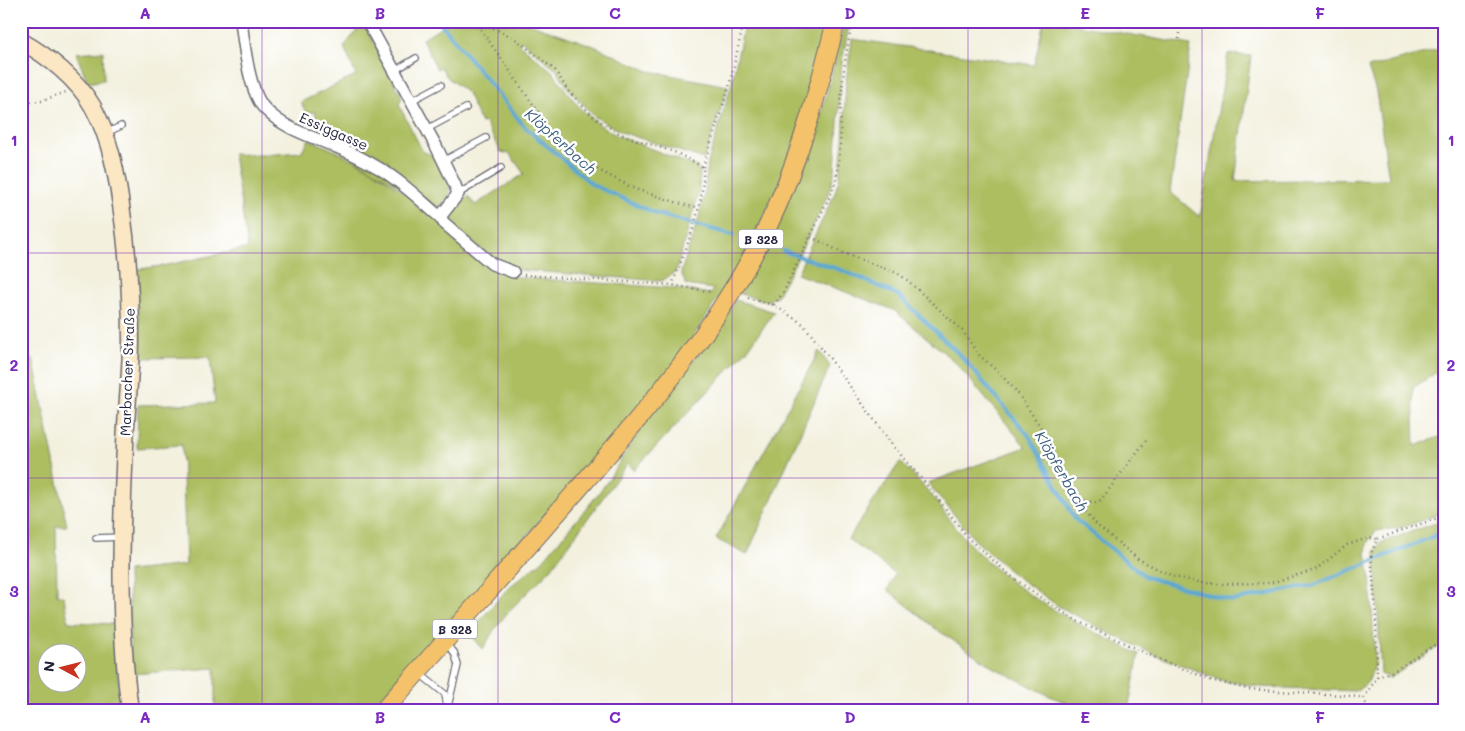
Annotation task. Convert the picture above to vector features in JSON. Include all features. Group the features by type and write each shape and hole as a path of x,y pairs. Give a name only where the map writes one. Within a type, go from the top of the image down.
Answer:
{"main road":[{"name":"B 328","path":"384,710 651,404 694,349 726,300 767,228 786,188 815,104 836,21"}],"street":[{"name":"Essiggasse","path":"241,21 247,68 254,89 264,109 290,128 340,148 378,167 406,188 492,264 513,272"},
{"path":"367,21 455,185 458,194 440,217"},
{"name":"Marbacher Straße","path":"21,41 65,73 93,107 104,133 117,175 127,250 130,341 122,537 122,638 130,710"}],"lane":[{"path":"394,71 416,58"},
{"path":"411,101 441,84"},
{"path":"427,130 466,108"},
{"path":"104,133 122,126"},
{"path":"443,161 486,138"},
{"path":"458,194 501,168"},
{"path":"96,538 122,537"},
{"path":"443,642 454,652 458,665 447,708"},
{"path":"417,672 445,694 447,708"}],"path":[{"path":"475,21 537,110 548,132 583,162 635,189 688,206 698,207"},
{"path":"480,21 516,40 555,70 568,91 595,118 620,134 677,153 703,167"},
{"path":"672,285 689,241 702,191 703,167 730,87 744,21"},
{"path":"774,305 795,270 834,187 837,176 846,51 853,21"},
{"path":"1179,21 1179,39"},
{"path":"21,102 41,101 78,87"},
{"path":"811,237 844,253 898,273 963,332 977,353 1016,391 1031,412 1050,446 1064,481 1078,499 1080,505 1098,526 1138,559 1174,576 1202,583 1270,583 1315,570 1346,545 1368,538 1377,539 1444,516"},
{"path":"513,272 525,275 672,285 712,292"},
{"path":"748,298 774,305 803,324 893,446 970,540 1011,576 1044,600 1076,620 1156,658 1211,680 1247,688 1364,698"},
{"path":"1078,499 1094,503 1101,500 1147,439"},
{"path":"1364,698 1377,678 1376,616 1371,554 1377,539"},
{"path":"1377,678 1394,671 1444,639"},
{"path":"1364,698 1368,710"}],"green space":[{"path":"452,21 523,21 594,46 649,71 728,86 704,159 621,132 594,116 569,89 556,69 521,40 519,44 553,72 581,109 600,125 616,135 697,167 700,172 699,191 676,271 662,281 518,270 494,261 451,224 449,219 468,196 475,205 524,174 510,154 501,152 485,122 481,123 467,93 447,77 441,67 437,69 422,39"},
{"path":"745,21 829,21 812,87 783,177 741,263 678,360 573,483 371,710 215,710 215,668 131,674 128,571 186,565 182,445 137,448 138,405 215,403 210,357 140,358 139,320 134,270 248,248 233,154 264,155 301,152 309,139 371,169 510,275 524,278 672,288 711,294 713,289 686,285 681,272 699,217 705,191 708,162 731,86"},
{"path":"844,21 850,21 842,61 835,169 826,199 777,296 768,301 740,294 779,219 805,162 825,99"},
{"path":"1044,21 1191,45 1170,192 1200,217 1228,54 1251,56 1235,181 1389,179 1376,91 1368,68 1444,48 1444,367 1413,388 1415,446 1444,435 1444,512 1404,527 1376,531 1367,543 1366,554 1370,573 1375,662 1369,680 1364,686 1354,691 1262,687 1224,681 1158,656 1111,634 1058,606 1012,573 975,540 928,483 1026,447 956,363 894,310 797,274 834,195 839,180 846,81 852,39 1034,65"},
{"path":"363,22 402,97 399,105 423,152 433,155 446,177 450,195 448,200 439,206 432,206 309,131 320,127 315,112 306,113 301,102 356,75 344,47"},
{"path":"103,51 104,80 88,83 76,53"},
{"path":"736,300 774,312 749,348 634,470 628,463 551,569 508,612 494,630 483,649 469,633 508,588 542,561 590,504 607,482 639,431 708,342"},
{"path":"819,351 830,366 747,555 716,539"},
{"path":"33,358 67,526 56,526 57,594 64,597 68,622 116,624 114,640 121,710 21,710 21,360"},
{"path":"900,462 924,486 956,529 985,560 1025,592 1047,606 1139,654 1128,710 1084,710 1050,696 995,668 936,629 888,590 895,574 848,539"},
{"path":"1444,520 1444,643 1390,678 1381,674 1375,552 1380,543"}],"waterway":[{"name":"Klöpferbach","path":"439,21 525,127 593,185 657,214 733,235"},
{"name":"Klöpferbach","path":"783,251 844,271 898,295 962,357 1029,436 1075,519 1146,577 1232,601 1314,585 1444,532"}]}
